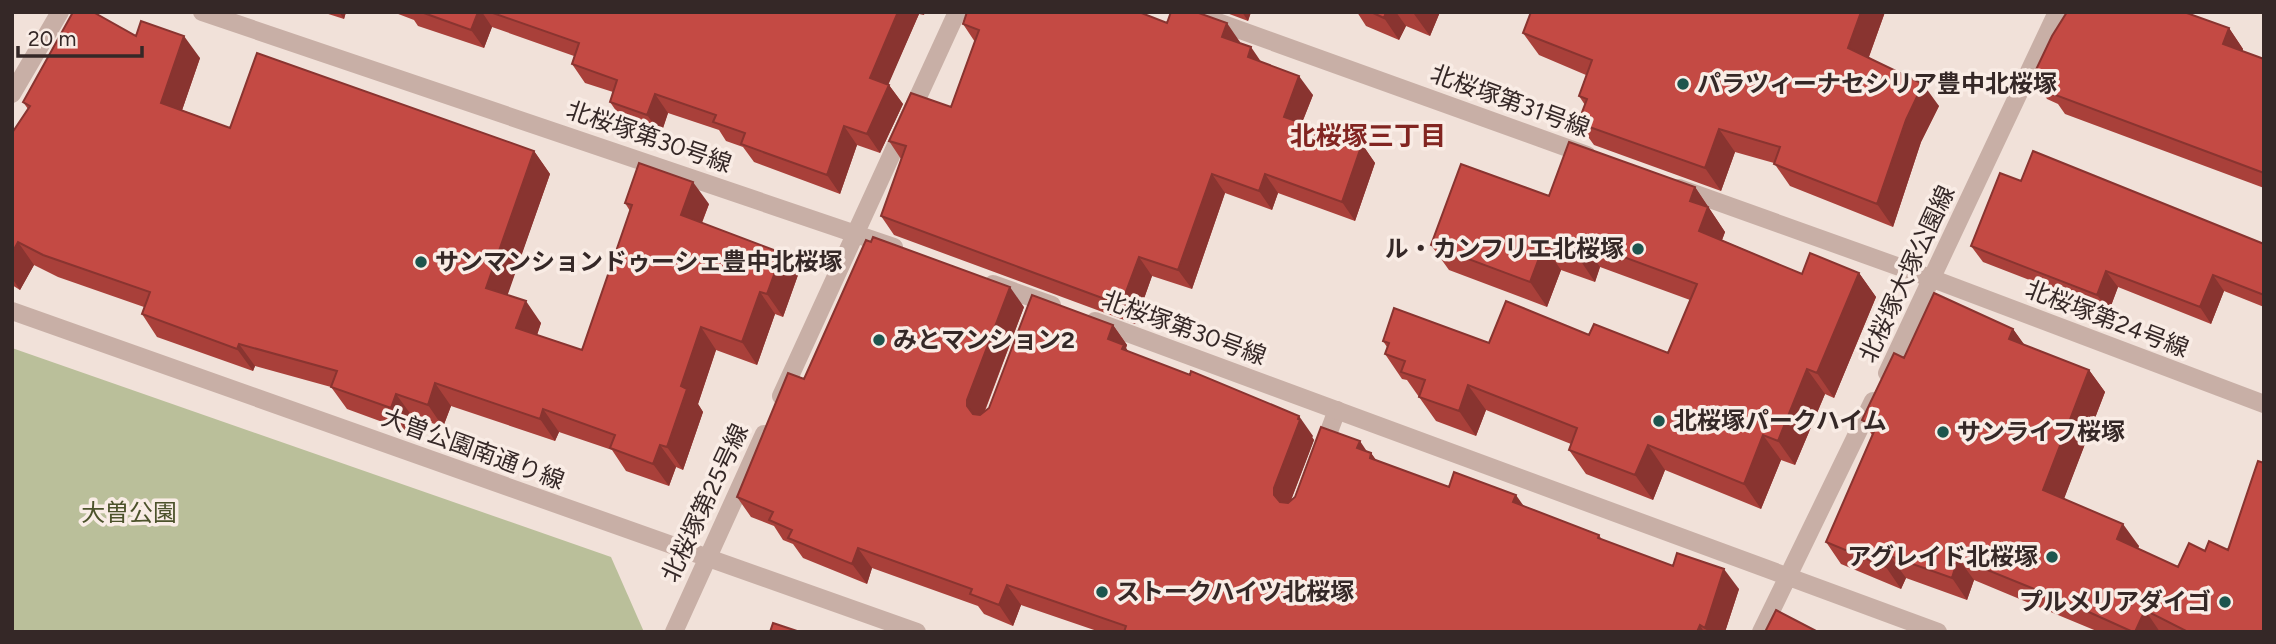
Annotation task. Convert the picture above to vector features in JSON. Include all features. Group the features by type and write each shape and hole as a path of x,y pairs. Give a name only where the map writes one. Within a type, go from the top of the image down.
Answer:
{"street":[{"path":"12,94 60,12"},
{"name":"北桜塚第30号線","path":"202,12 909,253"},
{"name":"北桜塚第25号線","path":"674,632 858,234 957,12"},
{"name":"北桜塚第31号線","path":"1190,12 1607,162"},
{"name":"北桜塚大塚公園線","path":"1761,632 1933,279 2057,12"},
{"path":"1659,181 1933,279"},
{"name":"北桜塚第30号線","path":"974,277 1037,307 1072,313 1938,632"},
{"name":"北桜塚第24号線","path":"1933,279 2264,404"},
{"name":"大曽公園南通り線","path":"12,311 917,632"},
{"path":"1313,474 1337,410"}],"green space":[{"name":"大曽公園","path":"12,348 611,557 644,632 12,632"}],"building":[{"path":"73,12 93,12 136,36 141,21 184,36 161,103 230,128 257,53 534,151 486,288 526,301 516,328 582,350 632,205 625,203 639,163 693,182 681,215 782,253 767,294 760,292 742,342 701,327 681,386 687,389 667,447 660,445 653,464 610,448 615,435 543,409 540,419 435,383 428,405 396,394 391,408 331,387 337,371 239,344 237,349 142,314 150,292 43,255 18,242 12,253 12,133 30,106 23,102"},
{"path":"421,12 478,12 471,30"},
{"path":"490,12 898,12 870,78 889,85 867,134 844,126 827,175 741,144 745,133 713,122 716,115 655,94 647,115 610,102 617,80 572,64 579,43"},
{"path":"967,12 1139,12 1167,23 1171,12 1196,12 1227,23 1222,37 1251,47 1248,57 1299,76 1284,117 1362,144 1342,202 1265,174 1259,191 1212,174 1178,270 1139,257 1121,305 881,216 906,146 889,141 911,93 951,107 979,30 963,24"},
{"path":"1371,12 1386,12 1384,18"},
{"path":"1531,12 1861,12 1848,48 1923,84 1906,120 1877,204 1774,164 1780,147 1719,129 1705,168 1578,123 1587,99 1579,96 1592,60 1523,33"},
{"path":"2067,12 2184,12 2229,28 2223,44 2264,59 2264,173 2050,93 2052,88 2032,78"},
{"path":"1569,142 1695,187 1690,201 1708,207 1699,231 1802,274 1810,253 1859,273 1817,373 1807,369 1778,441 1763,435 1744,484 1648,445 1635,475 1569,450 1577,428 1468,385 1459,411 1419,397 1425,380 1401,372 1405,361 1385,354 1389,343 1383,341 1394,308 1489,343 1506,301 1589,335 1594,324 1668,353 1697,284 1583,242 1578,257 1544,245 1530,282 1431,245 1461,164 1549,196"},
{"path":"2033,151 2264,244 2264,295 2213,275 2200,307 2106,271 2097,295 1971,246 2000,173 2021,181"},
{"path":"873,237 1010,287 967,400 967,406 973,414 980,415 989,408 1032,295 1113,325 1108,339 1124,345 1122,349 1190,375 1191,371 1299,416 1300,420 1274,488 1274,495 1280,502 1288,503 1295,497 1321,427 1360,441 1357,448 1371,453 1370,458 1449,487 1454,472 1516,495 1513,502 1673,566 1677,553 1724,569 1705,628 1700,625 1697,632 1124,632 1126,626 1007,585 999,605 970,594 972,589 858,548 852,564 788,538 792,530 769,520 773,512 737,497 788,373 804,379 866,240 871,242"},
{"path":"1934,293 2013,329 2009,339 2089,370 2043,490 2123,524 2117,539 2178,567 2189,543 2205,551 2209,541 2228,550 2258,461 2264,463 2264,632 2188,632 2145,610 2133,632 1958,558 1952,578 1890,556 1886,567 1826,542 1876,427 1862,420 1894,353 1904,358"},
{"path":"1776,610 1818,632 1765,632"},
{"path":"773,623 800,632 770,632"}],"place":[{"name":"パラツィーナセシリア豊中北桜塚","path":"1683,84"},
{"name":"ル・カンフリエ北桜塚","path":"1638,249"},
{"name":"サンマンションドゥーシェ豊中北桜塚","path":"421,262"},
{"name":"みとマンション2","path":"879,340"},
{"name":"北桜塚パークハイム","path":"1659,421"},
{"name":"サンライフ桜塚","path":"1943,432"},
{"name":"アグレイド北桜塚","path":"2052,557"},
{"name":"ストークハイツ北桜塚","path":"1102,592"},
{"name":"プルメリアダイゴ","path":"2225,602"}],"district":[{"name":"北桜塚三丁目","path":"1368,136"}]}
